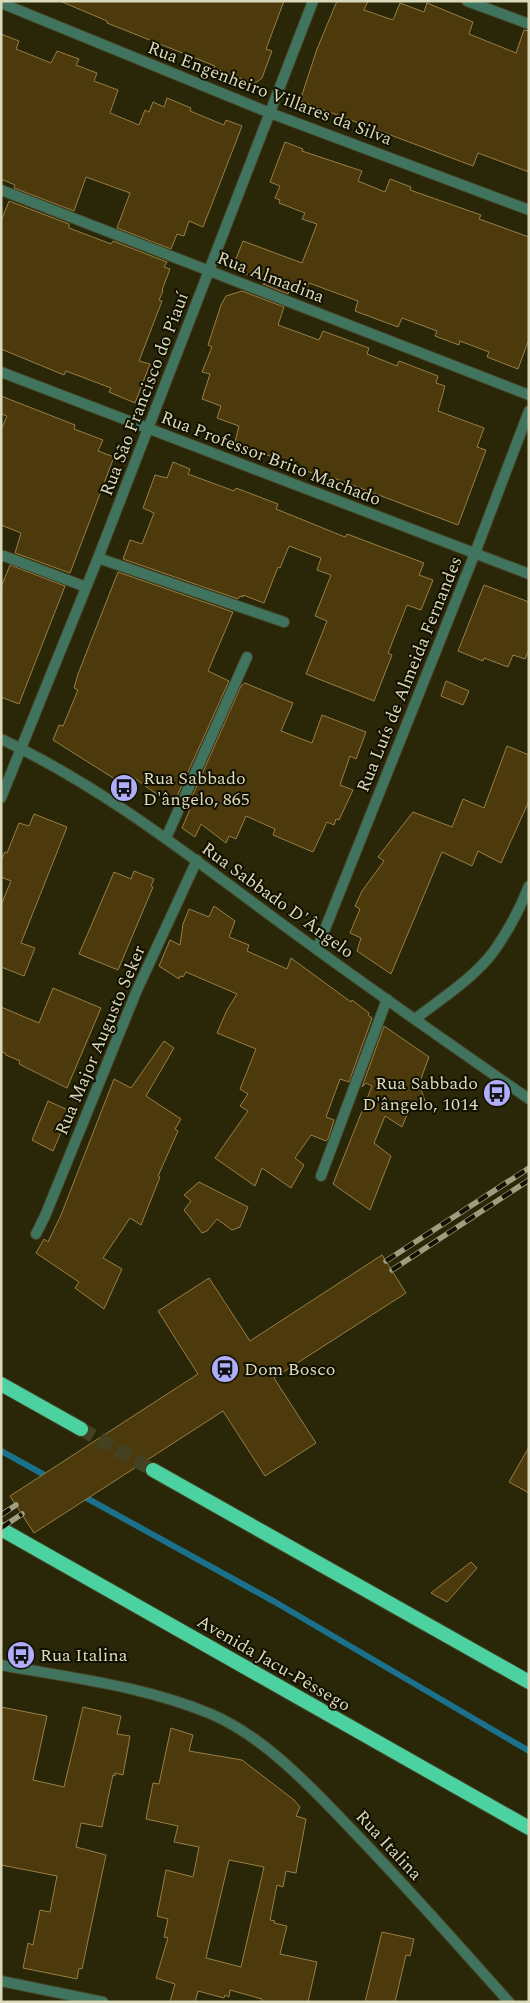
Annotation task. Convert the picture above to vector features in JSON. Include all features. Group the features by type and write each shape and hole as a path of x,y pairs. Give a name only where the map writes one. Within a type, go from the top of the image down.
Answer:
{"highway":[{"path":"1,1384 81,1429"},
{"path":"153,1470 529,1682"},
{"name":"Avenida Jacu-Pêssego","path":"1,1529 529,1828"}],"street":[{"name":"Rua São Francisco do Piauí","path":"1,798 98,558 313,1"},
{"path":"467,1 529,24"},
{"name":"Rua Engenheiro Villares da Silva","path":"1,3 270,113 529,210"},
{"name":"Rua Almadina","path":"1,190 529,394"},
{"name":"Rua Professor Brito Machado","path":"1,372 529,574"},
{"name":"Rua Luís de Almeida Fernandes","path":"317,949 475,553 529,411"},
{"path":"2,554 86,587"},
{"path":"98,558 284,622"},
{"path":"166,838 247,657"},
{"name":"Rua Sabbado D'Ângelo","path":"1,739 45,760 93,789 166,838 317,949 529,1099"},
{"name":"Rua Major Augusto Seker","path":"36,1234 137,990 197,860"},
{"path":"415,1019 474,972 494,952 512,922 529,886"},
{"path":"321,1176 387,999"},
{"name":"Rua Italina","path":"1,1665 147,1692 212,1714 247,1734 302,1778 388,1867 509,2002"},
{"path":"1,1982 103,2002"}],"building":[{"path":"60,1 284,1 266,49 272,51 262,78 254,84 214,68 215,66 107,23 107,21"},
{"path":"337,1 368,1 364,10 393,20 400,3 424,12 427,3 473,22 469,34 516,53 524,30 529,31 529,172 478,153 473,166 300,101 317,49"},
{"path":"1,34 19,41 16,49 51,63 57,51 79,59 76,65 97,73 94,81 118,90 110,113 139,125 145,110 149,112 153,102 164,107 167,98 191,108 190,111 224,125 226,120 242,126 203,227 189,221 184,236 177,234 171,249 117,228 130,193 86,177 74,211 14,188 15,185 1,179"},
{"path":"285,142 303,149 302,151 362,171 358,181 385,192 390,179 411,187 410,190 481,215 479,219 529,237 529,339 518,369 487,357 489,352 460,341 459,345 435,336 437,331 402,318 398,327 355,311 358,301 309,283 305,292 291,287 288,294 263,284 268,282 232,269 243,241 302,263 317,224 302,219 305,213 279,203 280,200 275,198 280,186 270,182"},
{"path":"9,201 69,224 69,228 111,244 113,241 167,262 164,267 170,269 159,300 162,301 139,361 150,364 135,403 109,392 111,388 66,371 64,375 1,349 1,221"},
{"path":"242,291 284,307 278,325 319,340 323,331 369,348 367,354 397,366 399,361 438,376 436,383 445,386 438,411 484,428 477,447 486,450 458,525 331,477 329,480 235,442 239,426 217,418 221,406 202,399 210,374 202,372 212,347 208,345 221,305 226,296"},
{"path":"1,396 75,425 74,429 103,440 98,451 114,457 70,573 15,553 21,533 1,525 1,430 7,416 1,414"},
{"path":"173,462 190,469 188,474 234,491 236,488 278,504 276,509 345,537 347,534 424,563 419,575 433,580 421,610 407,605 388,653 392,655 374,701 306,674 327,621 315,616 331,575 317,570 321,558 289,546 280,568 278,567 264,603 243,595 243,597 240,596 238,599 123,559 130,540 142,544 154,513 143,508 155,475 167,478"},
{"path":"10,565 65,586 19,704 1,697 1,587"},
{"path":"118,572 233,612 208,671 229,681 174,803 162,798 130,775 126,786 53,740 59,725 63,726 78,690 74,688 78,674"},
{"path":"484,585 529,602 529,650 525,659 513,655 508,667 484,658 483,661 458,651"},
{"path":"446,681 469,691 463,705 441,696"},
{"path":"245,683 293,703 281,731 312,743 322,715 366,732 356,759 350,756 340,785 353,790 339,820 336,819 334,825 327,822 313,852 273,835 275,829 246,816 236,839 229,836 226,843 201,824 195,837 182,828 190,809 187,808 241,686"},
{"path":"507,746 529,755 529,801 501,863 478,851 472,866 442,852 391,974 357,951 361,938 350,933 360,909 355,906 362,891 384,861 378,857 413,812 452,827 463,799 484,808"},
{"path":"34,814 67,827 21,943 35,948 24,976 1,967 1,905 11,881 1,877 1,860 5,852 7,853 19,823 29,826"},
{"path":"134,871 154,879 151,886 153,887 118,970 79,954 114,872 131,879"},
{"path":"214,906 235,921 229,937 249,945 247,951 287,969 291,958 351,1002 352,1000 369,1013 368,1015 372,1018 349,1082 340,1079 326,1117 334,1120 328,1139 326,1141 311,1135 295,1158 304,1165 291,1188 262,1168 255,1186 215,1158 248,1111 240,1106 248,1094 240,1089 256,1049 217,1033 227,1010 237,994 186,972 179,979 159,966 170,940 180,945 183,924 189,909 209,917"},
{"path":"53,988 101,1008 67,1088 19,1064 20,1061 1,1051 1,1007 39,1023"},
{"path":"384,1026 429,1057 419,1084 428,1109 412,1102 402,1127 385,1116 374,1143 391,1156 370,1210 333,1184 372,1086 366,1083 362,1087"},
{"path":"164,1041 174,1048 146,1096 181,1119 175,1129 178,1131 158,1176 160,1177 141,1225 130,1218 103,1258 122,1269 104,1309 75,1288 79,1282 36,1253 44,1239 48,1242 61,1215 114,1079 131,1088"},
{"path":"48,1101 70,1111 53,1151 32,1140"},
{"path":"199,1182 248,1207 240,1227 232,1230 217,1219 207,1231 202,1233 184,1210 191,1201 184,1195"},
{"path":"382,1255 406,1293 274,1378 316,1443 265,1476 223,1411 34,1533 10,1496 198,1374 158,1311 209,1278 250,1341"},
{"path":"529,1447 529,1493 509,1482"},
{"path":"471,1562 477,1568 447,1602 431,1593"},
{"path":"1,1707 47,1716 33,1780 64,1787 83,1707 121,1716 117,1734 130,1736 123,1775 115,1773 115,1776 113,1775 102,1827 81,1823 76,1847 106,1855 82,1969 79,1968 77,1979 23,1968 28,1943 33,1945 40,1910 50,1912 57,1876 1,1865"},
{"path":"171,1728 193,1735 189,1751 242,1760 294,1800 300,1807 296,1816 306,1819 296,1873 286,1871 283,1887 277,1885 270,1920 287,1926 280,1954 317,1962 308,2002 262,2002 262,1999 230,1990 229,1997 225,1995 224,1998 198,1991 195,2002 170,2002 175,1984 156,1978 168,1938 164,1937 168,1919 157,1916 166,1870 193,1877 199,1847 174,1842 178,1826 146,1819 153,1783 159,1784","holes":["229,1860 264,1867 241,1967 206,1958"]},
{"path":"382,1932 414,1939 410,1956 406,1955 395,2002 365,2002"}],"waterway":[{"path":"1,1451 50,1478"},
{"path":"81,1495 275,1602 529,1751"}],"tunnel":[{"path":"81,1429 153,1470"}],"railway":[{"path":"386,1261 529,1168"},
{"path":"392,1270 529,1180"},
{"path":"1,1515 16,1505"},
{"path":"1,1528 22,1514"}],"place":[{"name":"Rua Sabbado D'ângelo, 865","path":"124,788"},
{"name":"Rua Sabbado D'ângelo, 1014","path":"497,1093"},
{"name":"Dom Bosco","path":"225,1369"},
{"name":"Rua Italina","path":"21,1655"}]}
